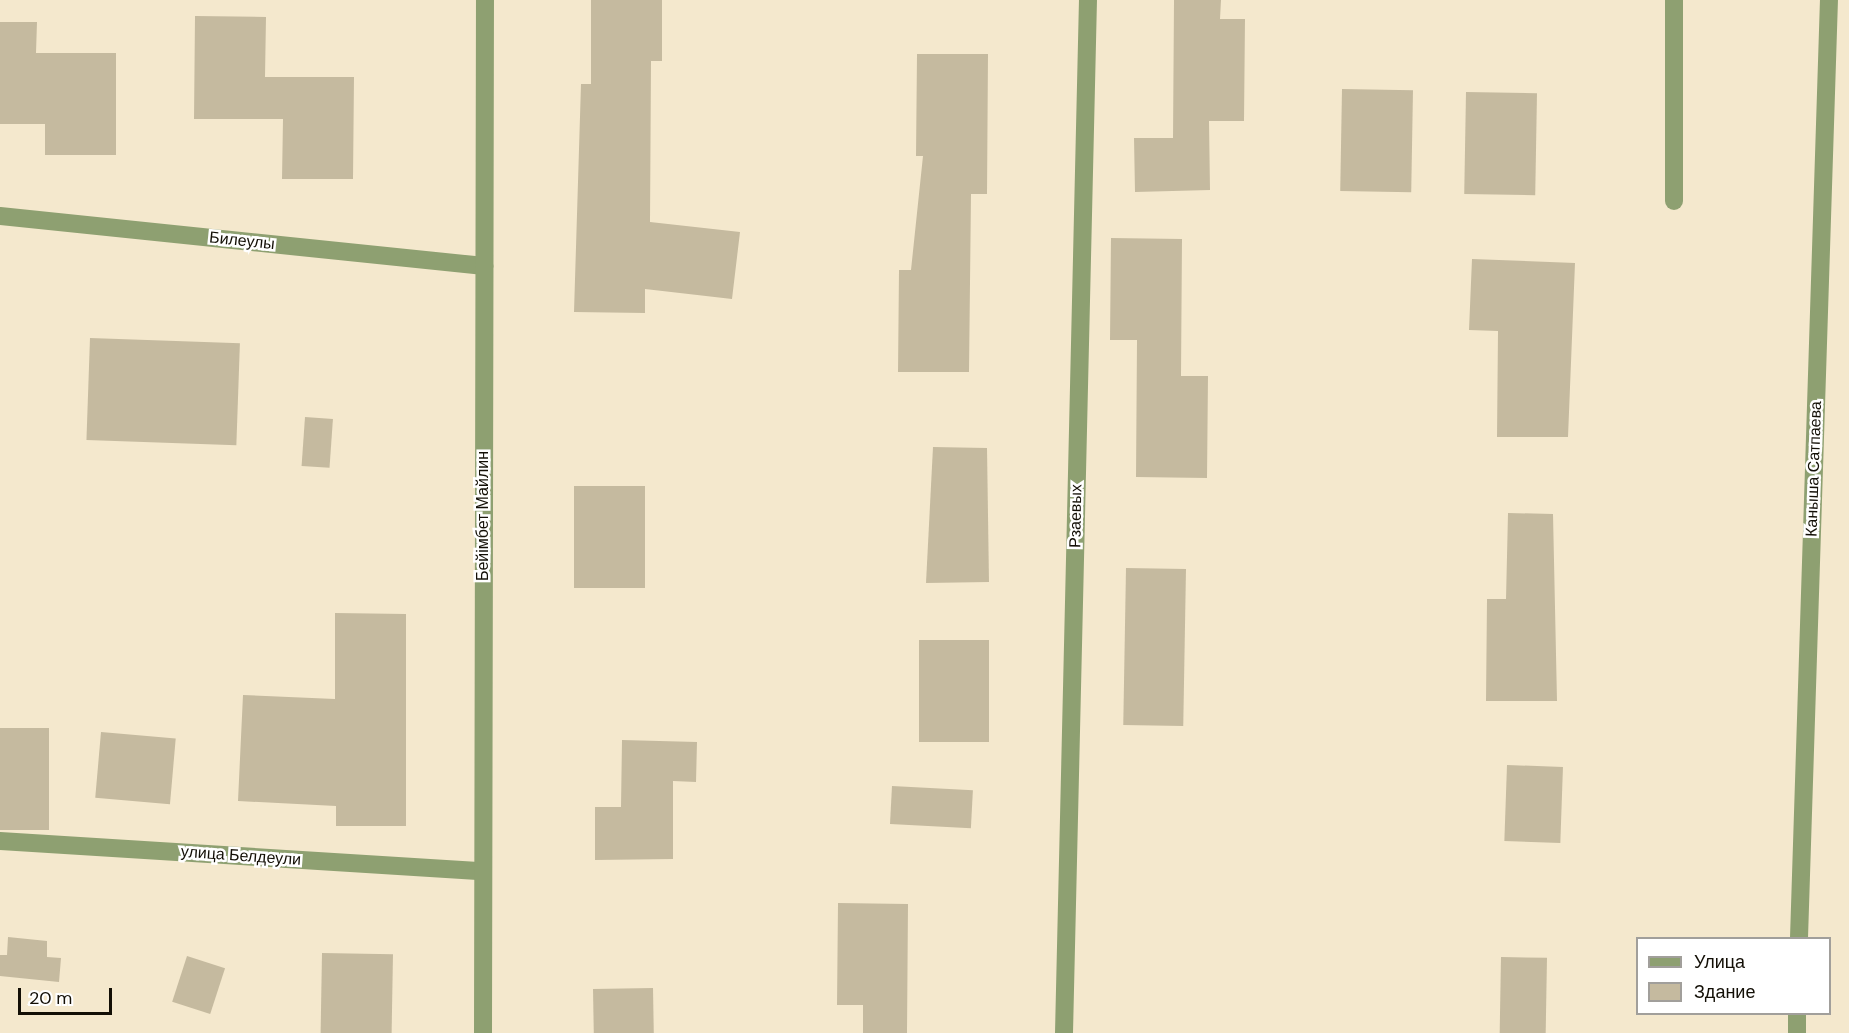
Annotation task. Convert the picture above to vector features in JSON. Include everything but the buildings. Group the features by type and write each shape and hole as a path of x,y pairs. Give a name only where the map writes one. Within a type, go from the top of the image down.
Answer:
{"street":[{"name":"Бейімбет Майлин","path":"483,1033 485,0"},
{"name":"Рзаевых","path":"1064,1033 1088,0"},
{"path":"1674,0 1674,201"},
{"name":"Каныша Сатпаева","path":"1799,937 1829,0"},
{"name":"Билеулы","path":"0,216 484,266"},
{"name":"улица Белдеули","path":"0,841 482,872"},
{"path":"1797,1015 1797,1033"}]}
